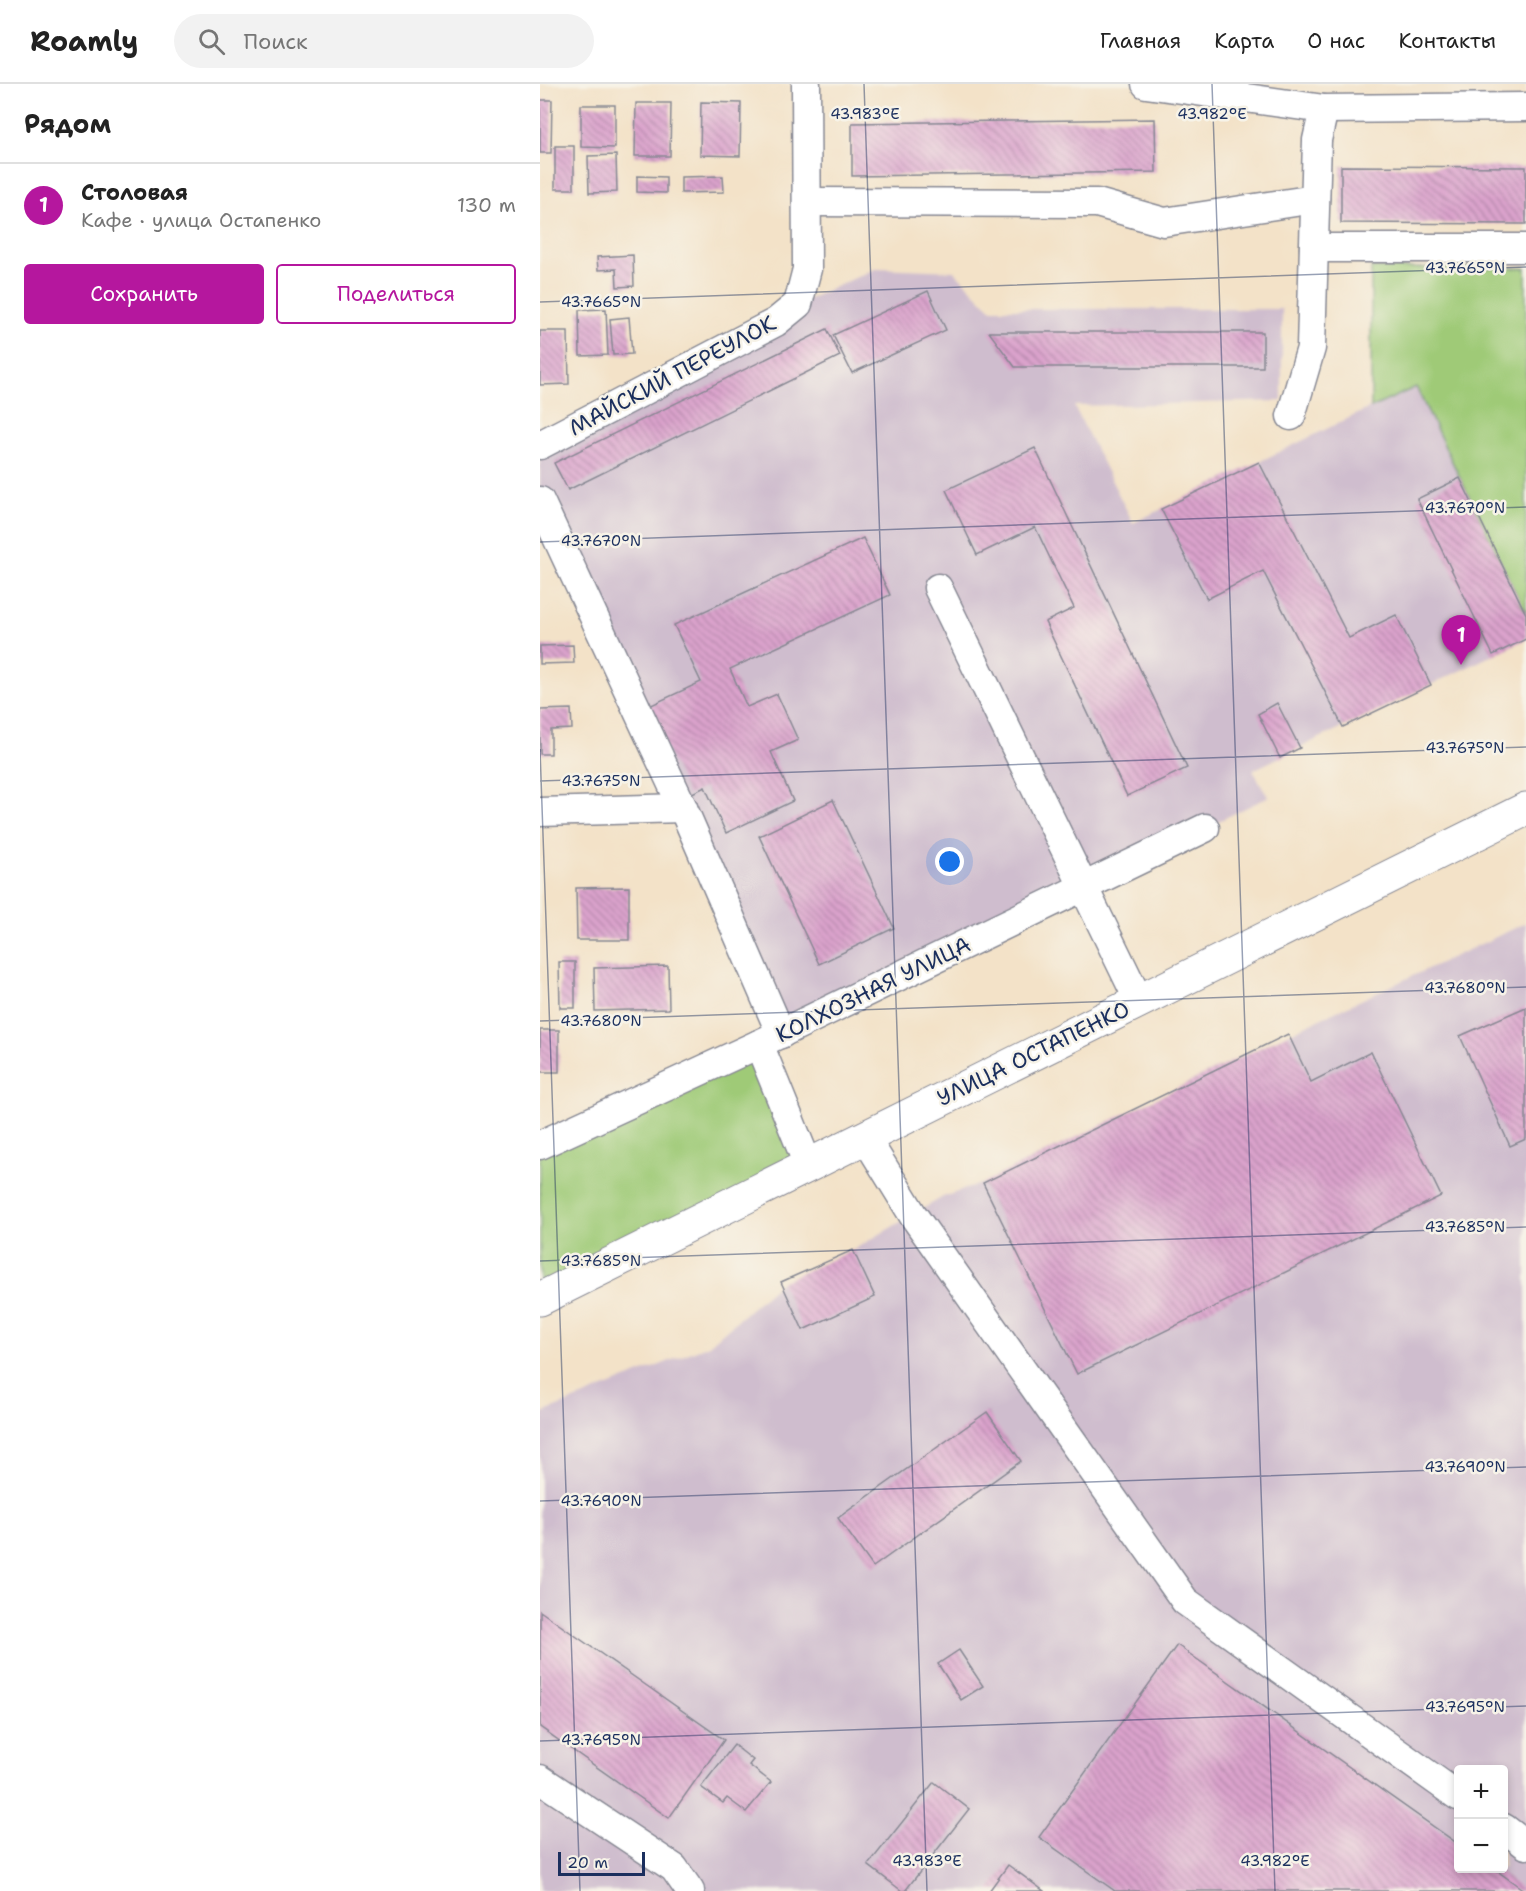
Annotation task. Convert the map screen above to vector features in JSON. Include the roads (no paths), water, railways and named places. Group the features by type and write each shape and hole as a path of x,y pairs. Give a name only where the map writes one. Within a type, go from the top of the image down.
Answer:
{"main road":[{"name":"УЛИЦА ОСТАПЕНКО","path":"540,1299 1526,809"}],"street":[{"name":"МАЙСКИЙ ПЕРЕУЛОК","path":"540,445 776,322 798,304 807,270 806,84"},
{"path":"1146,84 1324,110 1526,107"},
{"path":"1291,416 1311,348 1317,140 1324,110"},
{"path":"807,202 1096,203 1164,222 1315,199"},
{"path":"1314,248 1526,248"},
{"path":"546,513 683,808 770,1039 808,1166"},
{"path":"938,588 1139,1001"},
{"path":"540,812 683,808"},
{"name":"КОЛХОЗНАЯ УЛИЦА","path":"540,1145 770,1039 1204,828"},
{"path":"865,1137 913,1215 1185,1601 1454,1793"},
{"path":"540,1779 674,1868 690,1891"},
{"path":"1508,1832 1526,1845"}],"place":[{"name":"Столовая","path":"1461,665"}]}
